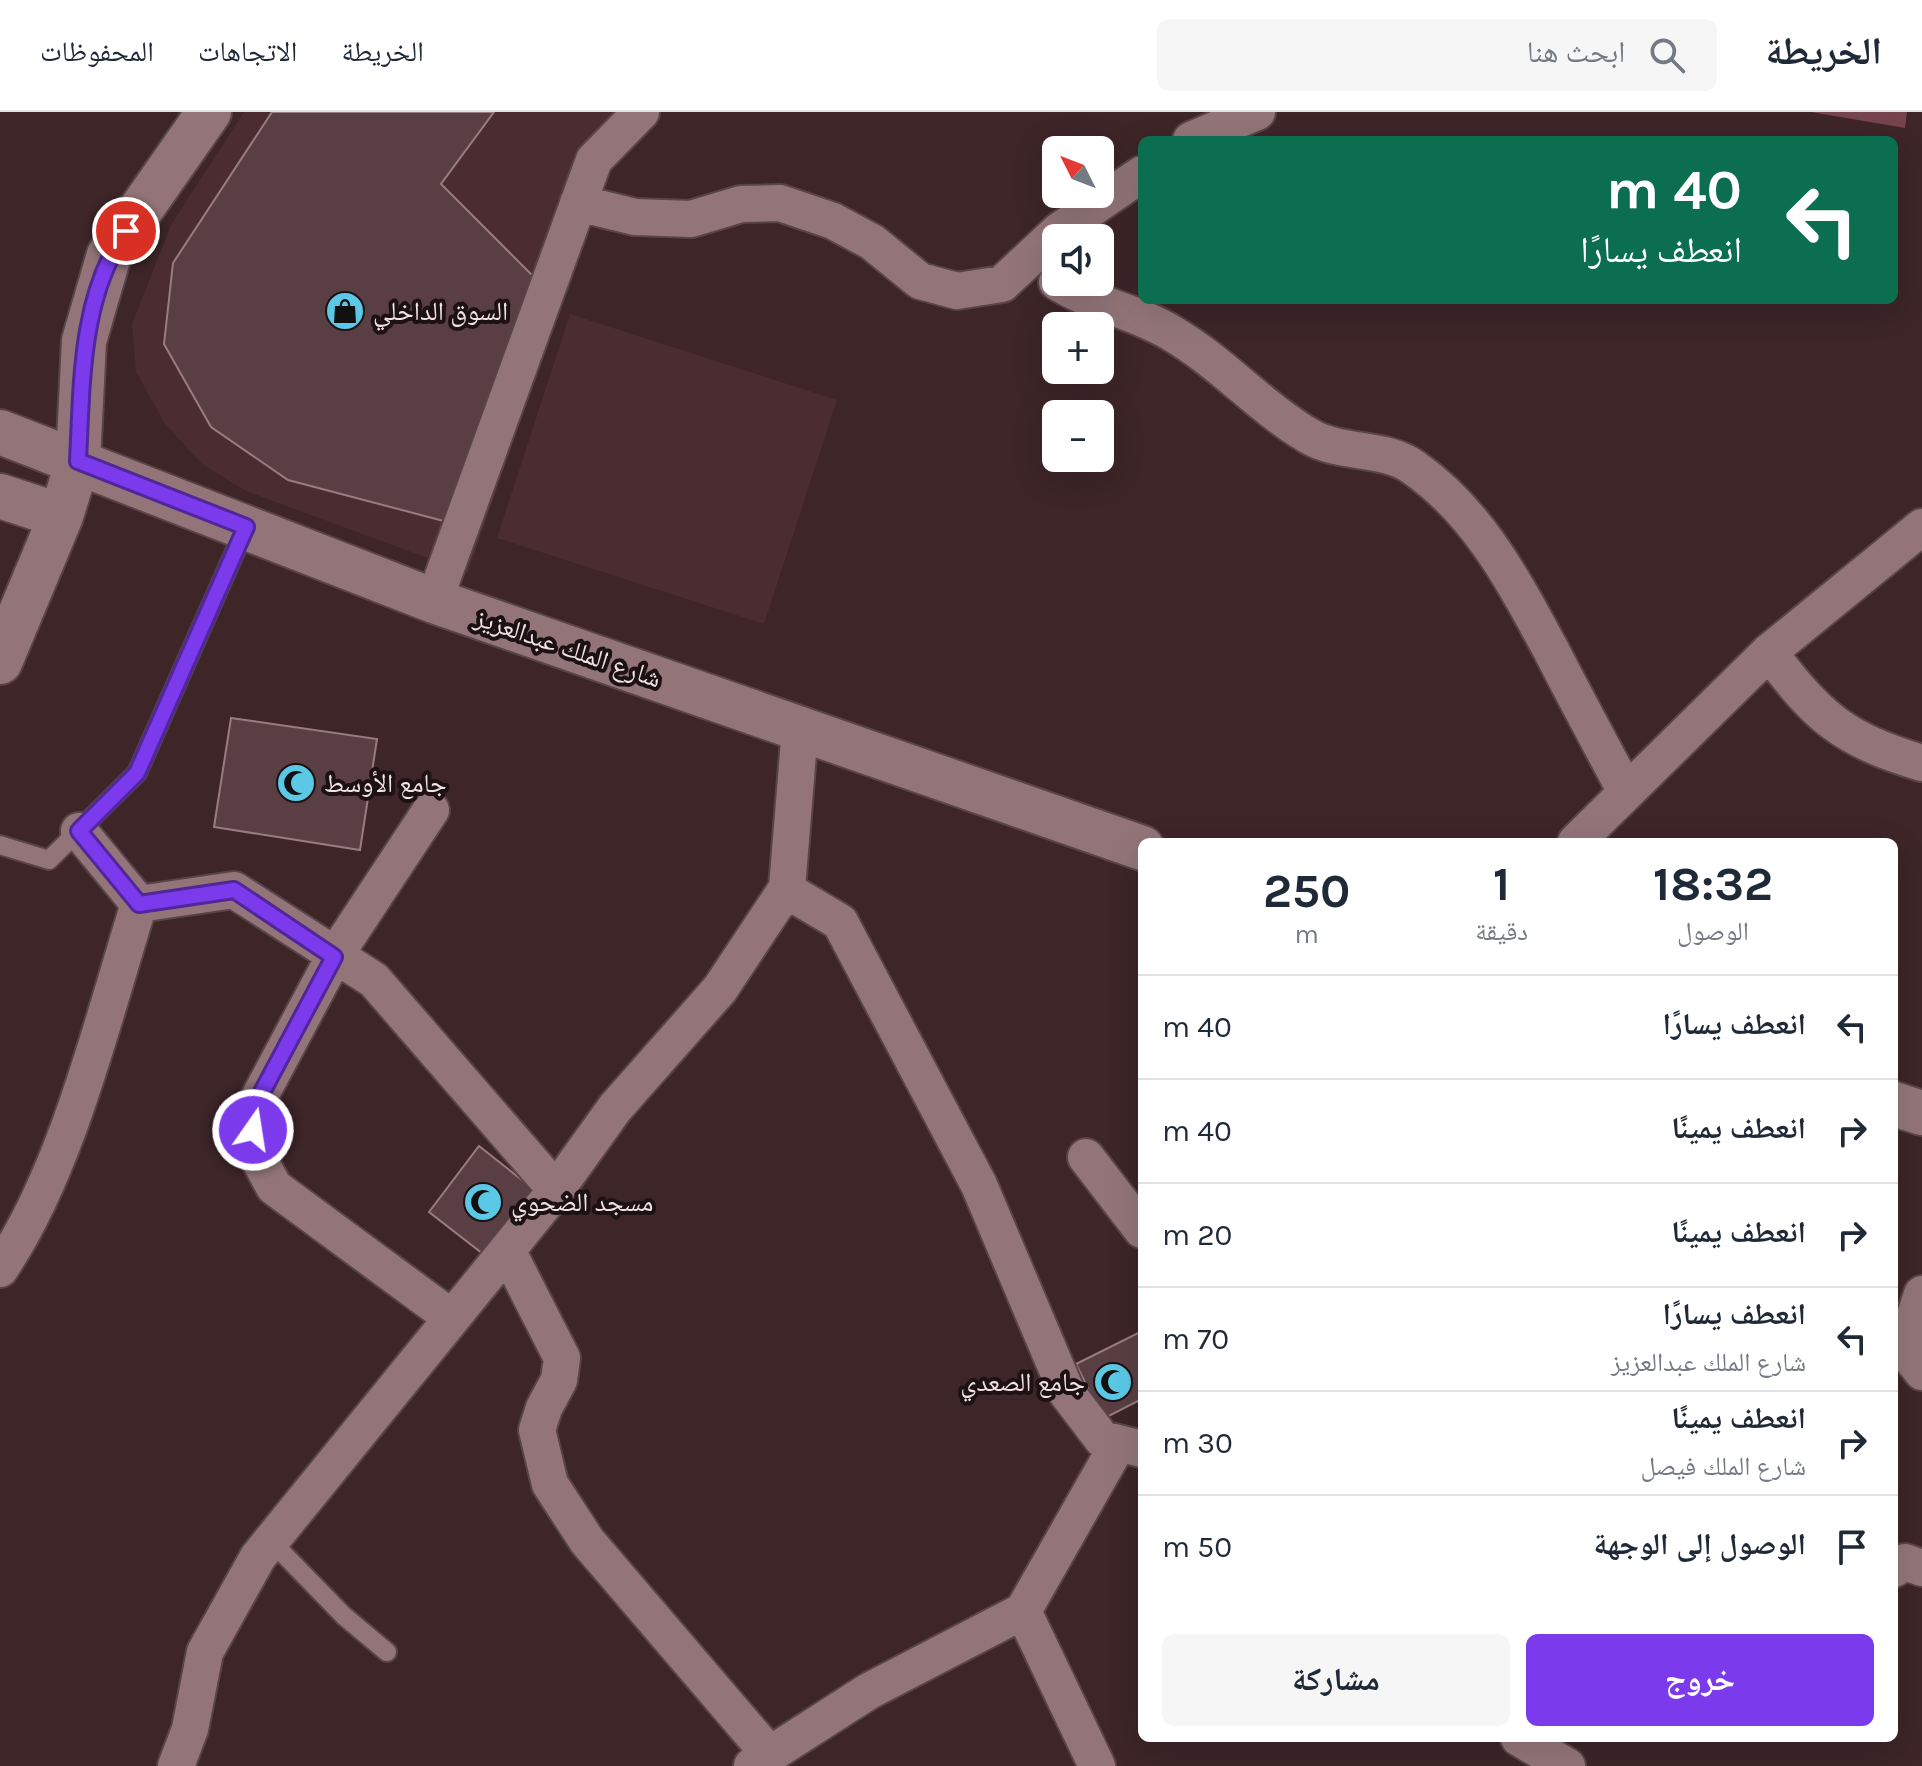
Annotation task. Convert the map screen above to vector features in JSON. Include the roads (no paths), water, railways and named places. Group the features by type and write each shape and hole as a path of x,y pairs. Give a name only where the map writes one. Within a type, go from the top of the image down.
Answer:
{"street":[{"path":"0,662 61,516 78,461 84,341 109,255 209,112"},
{"path":"434,601 594,160 641,112"},
{"path":"1200,136 1257,112"},
{"path":"578,203 635,217 691,219 741,204 780,203 833,221 872,242 920,281 957,291 1002,284 1060,230 1138,177"},
{"path":"1025,262 1042,273"},
{"path":"1081,296 1118,307 1170,332 1207,355 1309,437 1343,451 1384,456 1411,466 1423,476 1458,508 1500,555 1625,790"},
{"name":"شارع الملك عبدالعزيز","path":"5,447 78,461 434,601 1138,847"},
{"path":"0,496 61,516"},
{"path":"1580,838 1625,790 1769,652 1922,527"},
{"path":"1769,652 1804,699 1839,730 1879,750 1922,763"},
{"path":"176,1766 190,1729 205,1652 258,1557 556,1190 615,1108 720,989 786,890 800,729"},
{"path":"431,810 334,957 253,1109 254,1150 274,1187 452,1318"},
{"path":"79,831 139,904"},
{"path":"139,904 234,890 374,980 556,1190"},
{"path":"507,1250 562,1358 559,1380 537,1430 550,1484 587,1541 761,1760 869,1691 1023,1611 1130,1446 1102,1439 1067,1393 979,1185 840,922 786,890"},
{"path":"0,1269 20,1239 71,1118 139,904"},
{"path":"1898,1105 1922,1113"},
{"path":"1086,1157 1138,1225"},
{"path":"1922,1294 1904,1349 1922,1372"},
{"path":"1898,1566 1905,1562 1922,1568"},
{"path":"1023,1611 1097,1766"},
{"path":"1531,1742 1567,1766"}],"lane":[{"path":"0,845 49,860 137,773 246,527"},
{"path":"271,1541 344,1616 387,1652"}],"place":[{"name":"السوق الداخلي","path":"345,311"},
{"name":"جامع الأوسط","path":"296,783"},
{"name":"مسجد الضحوي","path":"483,1202"},
{"name":"جامع الصعدي","path":"1113,1382"}]}
